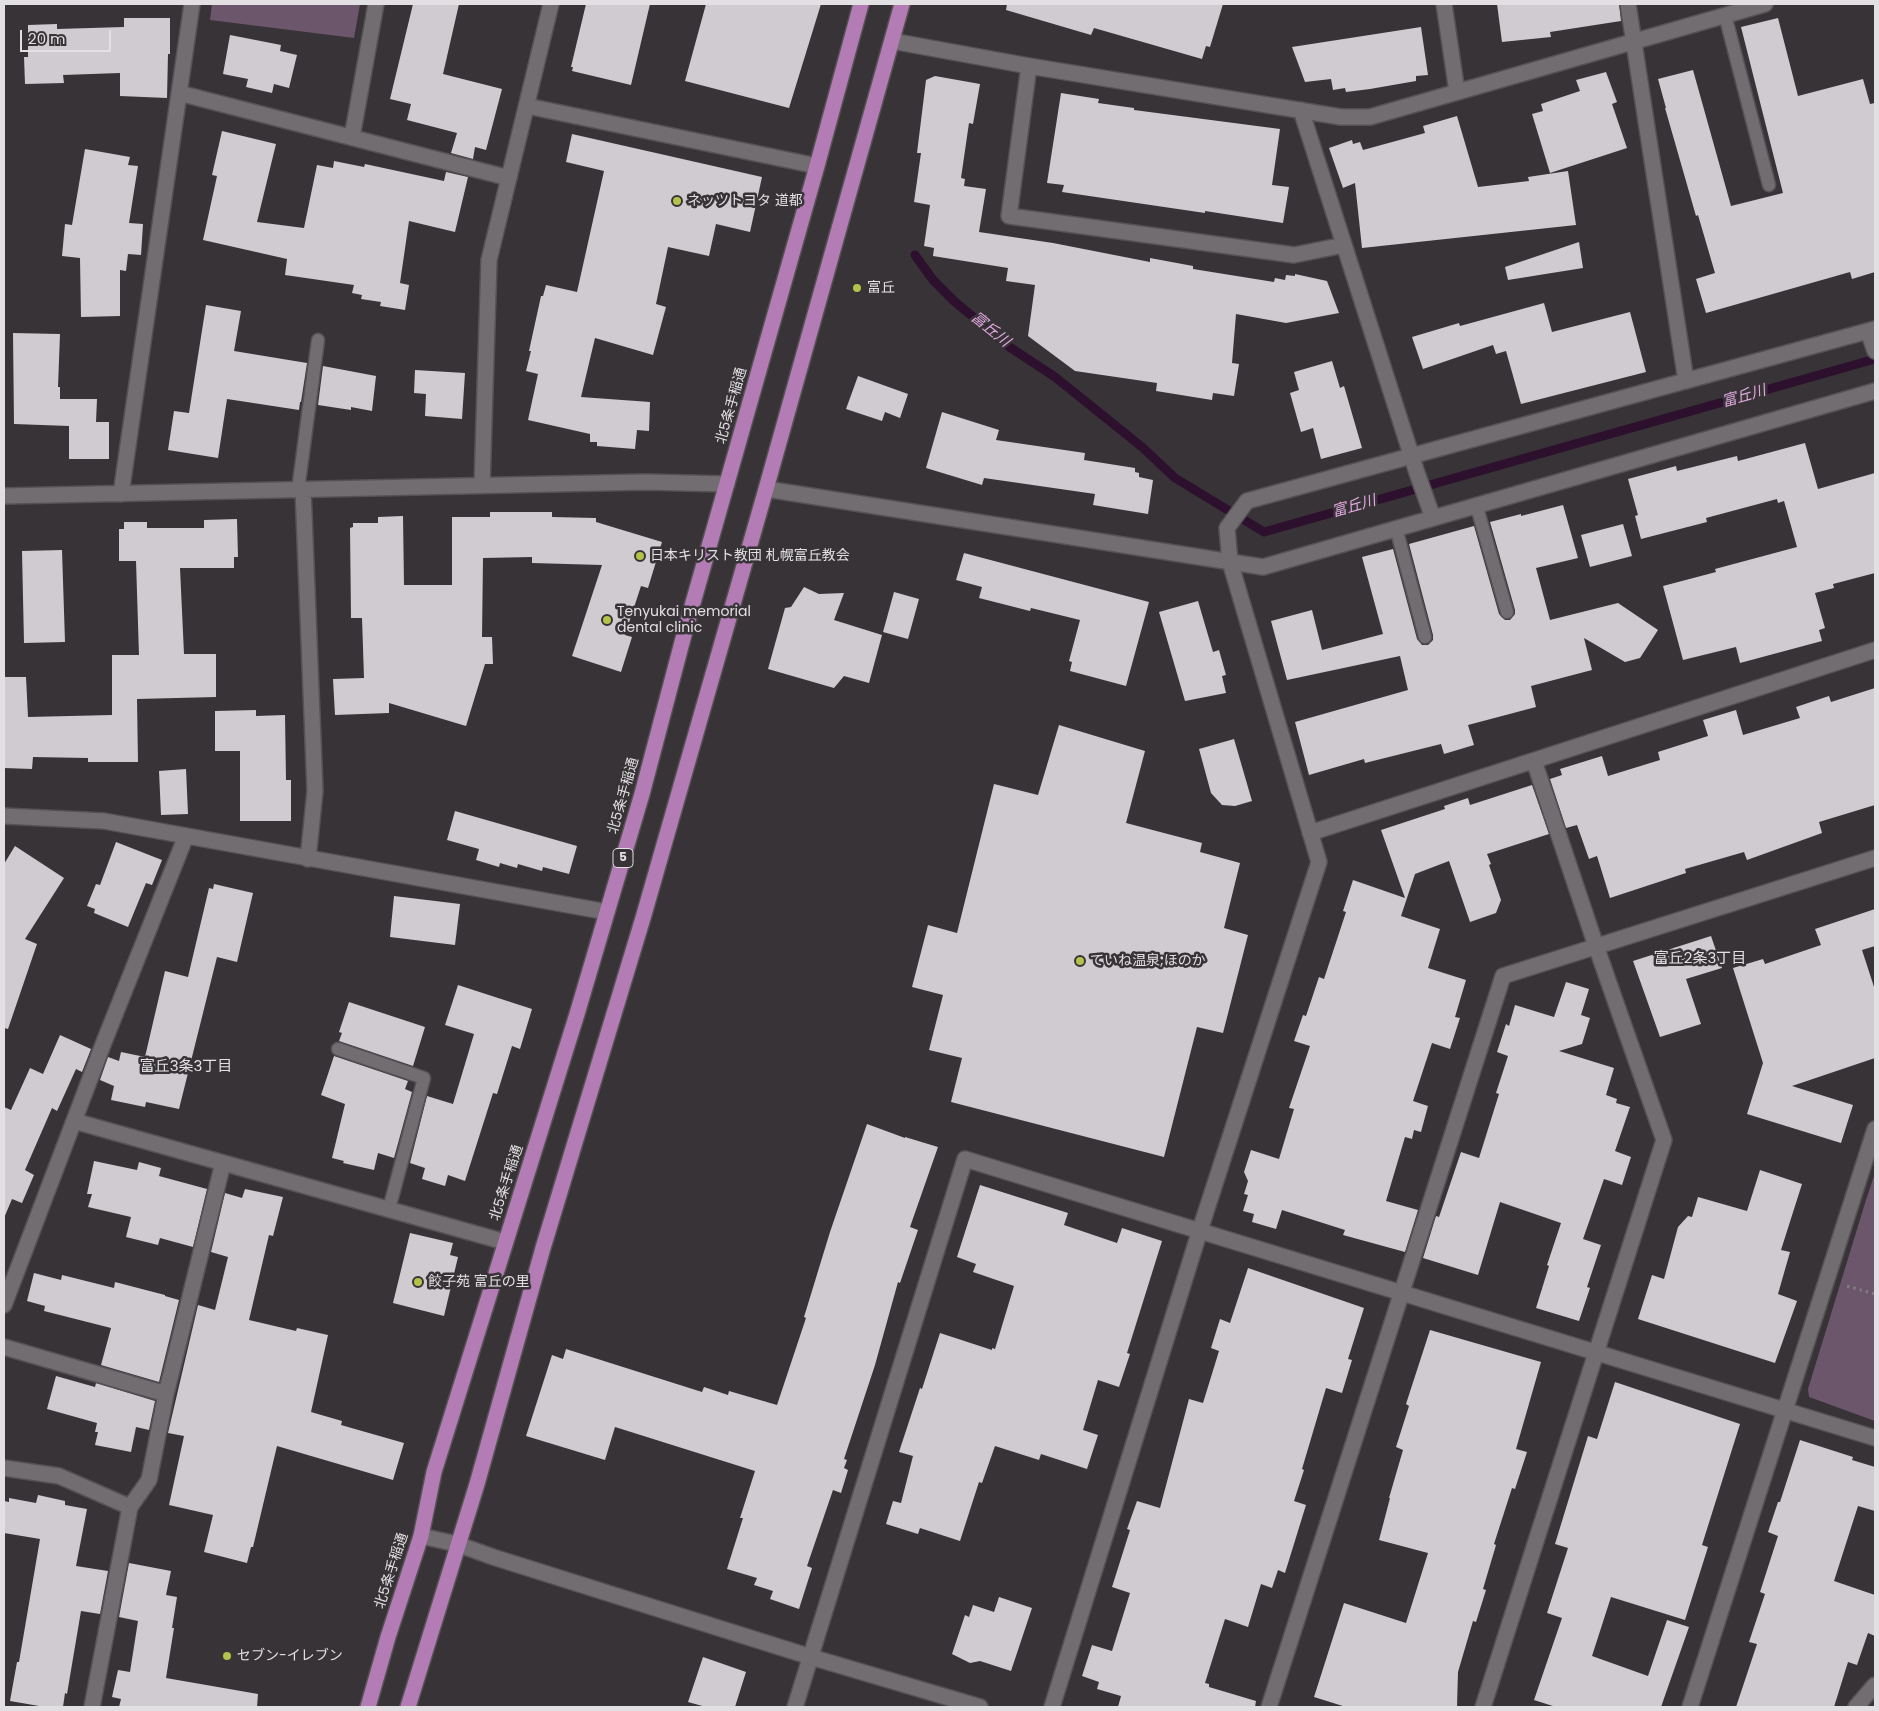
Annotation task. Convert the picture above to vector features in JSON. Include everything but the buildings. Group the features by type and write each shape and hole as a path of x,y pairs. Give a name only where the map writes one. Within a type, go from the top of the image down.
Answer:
{"highway":[{"name":"北5条手稲通","path":"368,1707 388,1637 421,1536 434,1472 577,1014 642,794 685,631 861,4"},
{"path":"408,1707 477,1484 543,1248 616,1011 766,489 902,4"}],"street":[{"path":"121,494 192,4"},
{"path":"352,137 376,4"},
{"path":"482,486 489,260 551,4"},
{"path":"1444,4 1457,92"},
{"path":"1628,4 1686,380"},
{"path":"892,41 1029,66 1301,110 1341,116 1370,117 1765,4"},
{"path":"1029,66 1009,216 1294,255 1344,245"},
{"path":"179,93 509,178"},
{"path":"527,106 817,166"},
{"path":"1301,110 1417,473 1431,511"},
{"path":"1052,1707 1200,1230 1319,862 1230,562 1227,528 1247,500 1686,380 1873,339"},
{"path":"766,489 1262,567 1396,528 1431,511 1476,504 1875,391"},
{"path":"4,496 645,482 726,484"},
{"path":"300,490 315,791 308,859"},
{"path":"1310,833 1875,650"},
{"path":"1483,1707 1664,1140 1534,761"},
{"path":"4,816 104,821 607,912"},
{"path":"4,1305 186,836"},
{"path":"1269,1707 1503,976 1875,858"},
{"path":"74,1121 505,1242"},
{"path":"1690,1707 1875,1129"},
{"path":"795,1707 965,1159 1875,1438"},
{"path":"92,1707 130,1507 149,1480 166,1394 223,1163"},
{"path":"4,1347 166,1394"},
{"path":"4,1468 58,1476 130,1507"},
{"path":"421,1536 457,1544 811,1657 980,1707"},
{"path":"1856,1707 1875,1685"}],"lane":[{"path":"1725,15 1769,185"},
{"path":"300,490 318,340"},
{"path":"1476,504 1507,612"},
{"path":"1396,528 1425,637"},
{"path":"338,1049 424,1078 389,1209"}],"path":[{"path":"1828,1280 1875,1294"}],"shaded area":[{"path":"212,4 360,4 354,38 210,20"},
{"path":"1875,1173 1875,1421 1809,1397 1808,1389"}],"waterway":[{"name":"富丘川","path":"915,255 933,280 954,301 1008,346 1055,377 1142,447 1175,478 1264,532 1875,359"}],"place":[{"name":"ネッツトヨタ 道都","path":"677,201"},
{"name":"富丘","path":"857,288"},
{"name":"日本キリスト教団 札幌富丘教会","path":"640,556"},
{"name":"Tenyukai memorial dental clinic","path":"607,620"},
{"name":"ていね温泉;ほのか","path":"1080,961"},
{"name":"餃子苑 富丘の里","path":"418,1282"},
{"name":"セブン-イレブン","path":"227,1656"}],"district":[{"name":"富丘2条3丁目","path":"1700,959"},
{"name":"富丘3条3丁目","path":"186,1067"}]}
